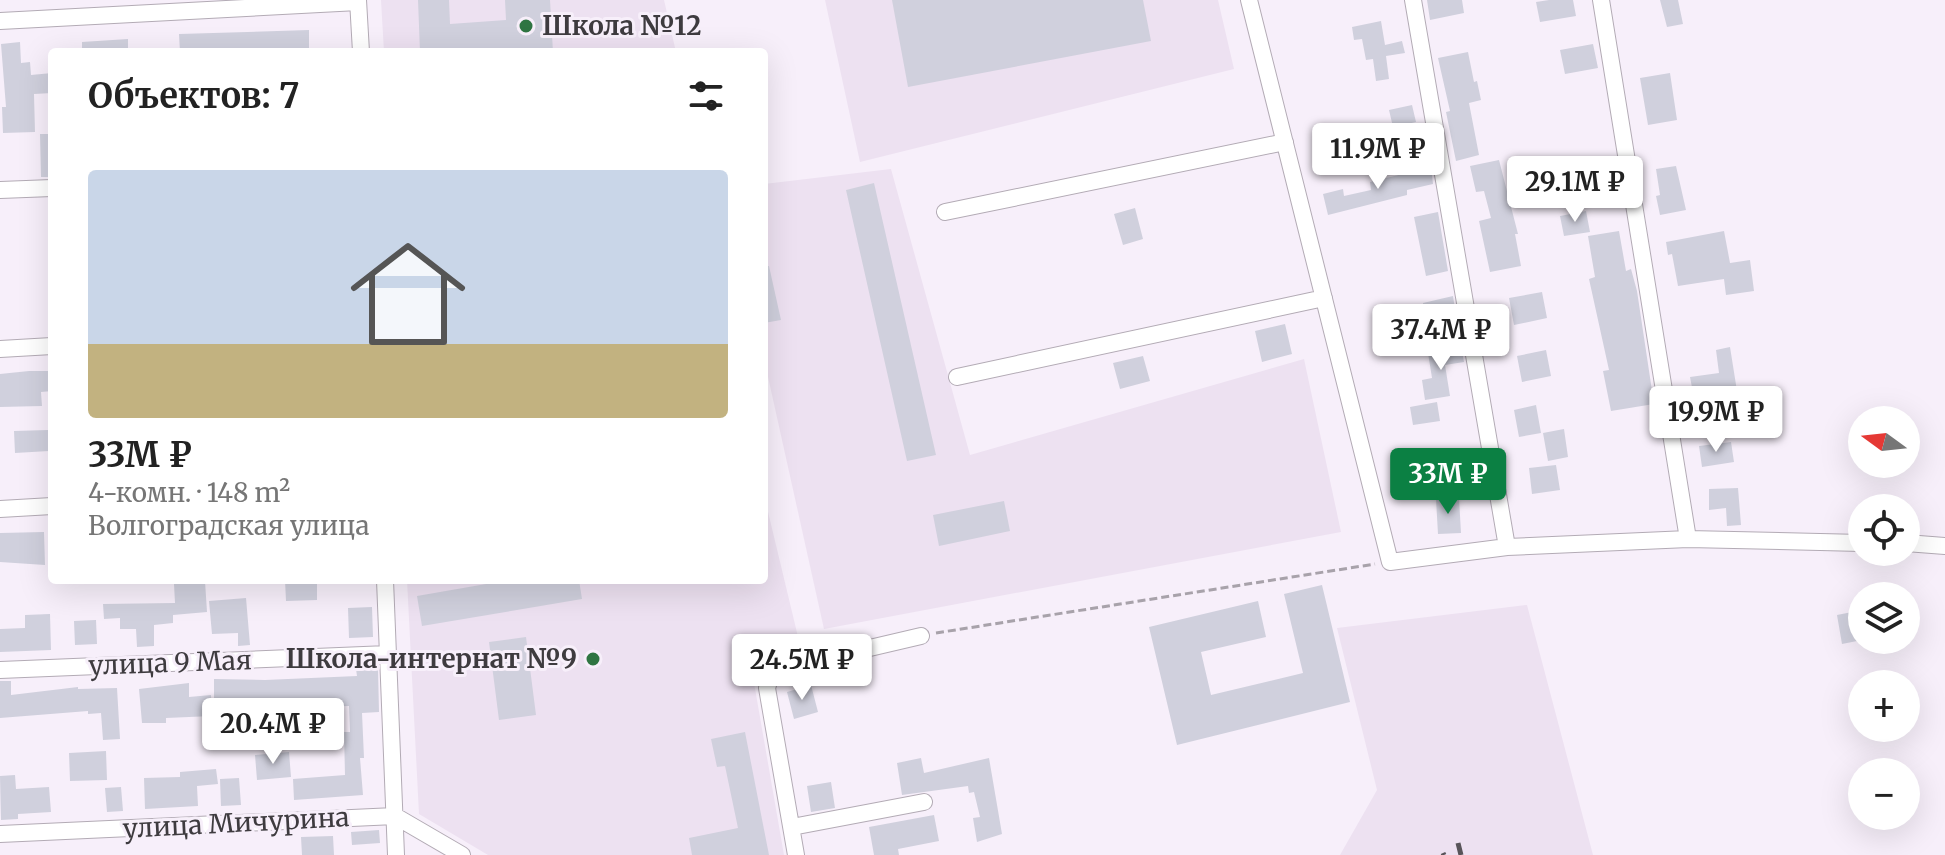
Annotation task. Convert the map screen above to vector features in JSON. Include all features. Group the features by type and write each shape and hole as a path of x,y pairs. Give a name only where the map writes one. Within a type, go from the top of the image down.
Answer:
{"street":[{"path":"1249,0 1390,562 1507,547 1688,539 1848,543"},
{"path":"1413,0 1507,547"},
{"path":"1601,0 1688,539"},
{"path":"0,21 358,1 361,48"},
{"path":"945,212 1285,142"},
{"path":"0,190 48,188"},
{"path":"957,377 1324,298"},
{"path":"0,349 48,346"},
{"path":"0,509 48,506"},
{"path":"1920,544 1945,546"},
{"path":"385,584 396,855"},
{"path":"796,855 767,688 771,675 780,669 921,636"},
{"name":"улица 9 Мая","path":"0,670 388,654"},
{"path":"792,827 924,802"},
{"path":"395,816 462,855"},
{"name":"улица Мичурина","path":"0,834 395,816"}],"path":[{"path":"921,636 1390,562"}],"shaded area":[{"name":"Школа №12","path":"381,0 664,0 675,48 384,48"},
{"path":"825,0 1218,0 1234,69 860,162"},
{"path":"891,169 970,455 1304,359 1341,532 824,629 768,377 768,184"},
{"name":"Школа-интернат №9","path":"768,512 799,641 753,677 784,855 488,855 419,814 407,584 768,584"},
{"path":"1527,605 1593,855 1340,855 1377,790 1337,628"}],"building":[{"path":"418,0 449,0 450,24 506,20 505,0 550,0 553,48 420,48"},
{"path":"892,0 1143,0 1151,41 908,87"},
{"path":"1427,0 1462,0 1464,13 1430,20"},
{"path":"1573,0 1576,16 1540,22 1536,2"},
{"path":"1660,0 1678,0 1683,24 1667,27"},
{"path":"1381,21 1385,45 1402,41 1405,53 1386,56 1389,79 1376,81 1373,59 1366,60 1362,39 1354,40 1352,27"},
{"path":"309,30 309,48 180,48 179,34"},
{"path":"128,39 128,48 82,48 82,42"},
{"path":"20,42 21,63 30,62 31,75 48,73 48,93 34,94 35,132 3,133 2,107 6,107 1,44"},
{"path":"1593,44 1598,68 1565,74 1560,50"},
{"path":"1468,52 1481,100 1469,103 1479,155 1456,161 1446,112 1450,111 1438,58"},
{"path":"1670,73 1677,120 1648,125 1640,78"},
{"path":"1412,105 1416,122 1393,127 1389,110"},
{"path":"1396,129 1401,149 1374,156 1369,136"},
{"path":"40,134 48,134 48,177 41,177"},
{"path":"1499,160 1518,234 1515,234 1521,266 1490,272 1479,221 1491,218 1484,191 1476,192 1470,166"},
{"path":"1676,166 1686,210 1660,215 1656,169"},
{"path":"1431,167 1433,184 1407,190 1407,195 1328,215 1323,194 1343,189 1344,196 1371,190 1370,182"},
{"path":"1614,180 1618,200 1594,204 1590,184"},
{"path":"874,183 936,455 907,461 846,190"},
{"path":"1135,208 1143,239 1123,245 1114,214"},
{"path":"1586,211 1590,232 1564,236 1560,216"},
{"path":"1438,212 1448,271 1426,276 1414,217"},
{"path":"1619,231 1626,271 1631,269 1637,291 1654,404 1611,411 1603,371 1609,370 1589,279 1595,277 1588,236"},
{"path":"1724,231 1730,263 1750,260 1754,291 1726,295 1724,279 1678,286 1672,254 1668,255 1666,242"},
{"path":"768,266 769,266 781,320 768,322"},
{"path":"1542,292 1547,318 1514,325 1509,298"},
{"path":"1453,296 1457,323 1427,328 1423,303"},
{"path":"1285,324 1292,354 1262,362 1255,331"},
{"path":"1461,346 1464,362 1445,365 1450,396 1425,400 1422,380 1432,378 1428,353"},
{"path":"1730,347 1737,391 1694,398 1690,377 1719,373 1716,350"},
{"path":"1546,350 1551,376 1522,382 1517,356"},
{"path":"1143,356 1150,381 1120,389 1113,363"},
{"path":"48,371 48,391 41,392 42,406 0,407 0,374"},
{"path":"1437,402 1440,421 1413,425 1410,407"},
{"path":"1536,405 1541,433 1519,437 1514,410"},
{"path":"1564,429 1568,457 1548,461 1543,433"},
{"path":"48,430 48,451 15,453 14,431"},
{"path":"1731,442 1734,462 1702,467 1699,446"},
{"path":"1457,449 1458,472 1424,474 1423,450"},
{"path":"1556,465 1560,490 1532,494 1529,468"},
{"path":"1738,488 1741,525 1727,526 1726,508 1709,510 1709,489"},
{"path":"1459,498 1461,533 1438,534 1436,499"},
{"path":"1004,501 1010,531 939,546 933,515"},
{"path":"44,532 45,565 0,562 0,533"},
{"path":"174,584 205,584 207,612 173,615 173,623 154,625 154,646 137,647 136,629 120,629 120,618 104,619 103,604 175,603"},
{"path":"285,584 317,584 317,600 286,601"},
{"path":"486,584 580,584 582,599 422,626 417,596"},
{"path":"1322,585 1350,702 1177,745 1149,627 1258,601 1266,637 1201,652 1211,695 1303,673 1284,594"},
{"path":"246,598 250,645 238,646 238,633 212,634 209,601"},
{"path":"372,607 373,637 349,638 348,608"},
{"path":"1848,613 1848,643 1842,644 1837,615"},
{"path":"50,614 51,650 0,652 0,629 25,628 25,615"},
{"path":"96,620 97,644 75,645 74,621"},
{"path":"526,637 536,715 499,720 489,642"},
{"path":"378,668 379,712 362,713 364,758 360,758 363,795 294,800 293,779 345,775 344,732 350,732 349,706 326,707 325,698 214,705 214,679 357,676 356,669"},
{"path":"0,681 11,681 11,695 78,687 117,688 120,739 103,740 101,713 88,714 88,711 0,718"},
{"path":"189,683 189,697 211,695 212,716 166,718 166,723 142,723 139,689"},
{"path":"811,685 818,712 794,719 787,692"},
{"path":"745,732 769,855 692,855 689,838 738,828 725,766 717,767 711,739"},
{"path":"106,751 107,780 70,781 69,753"},
{"path":"289,752 291,777 257,780 255,755"},
{"path":"921,758 924,773 989,758 1002,834 977,842 973,818 980,817 974,792 969,793 968,786 902,795 897,763"},
{"path":"216,769 218,784 197,786 198,806 145,809 144,778 180,777 180,772"},
{"path":"15,775 16,789 49,787 51,812 18,814 18,819 1,820 0,776"},
{"path":"239,778 241,805 221,806 220,779"},
{"path":"831,782 835,808 811,812 807,786"},
{"path":"121,787 123,811 107,812 105,788"},
{"path":"934,815 939,841 898,849 899,855 874,855 869,827"},
{"path":"379,830 380,843 352,845 351,832"},
{"path":"333,836 334,855 302,855 301,837"}],"railway":[{"path":"1458,843 1461,855"}],"place":[{"name":"Школа №12","path":"526,26"},
{"name":"Школа-интернат №9","path":"593,659"}]}
